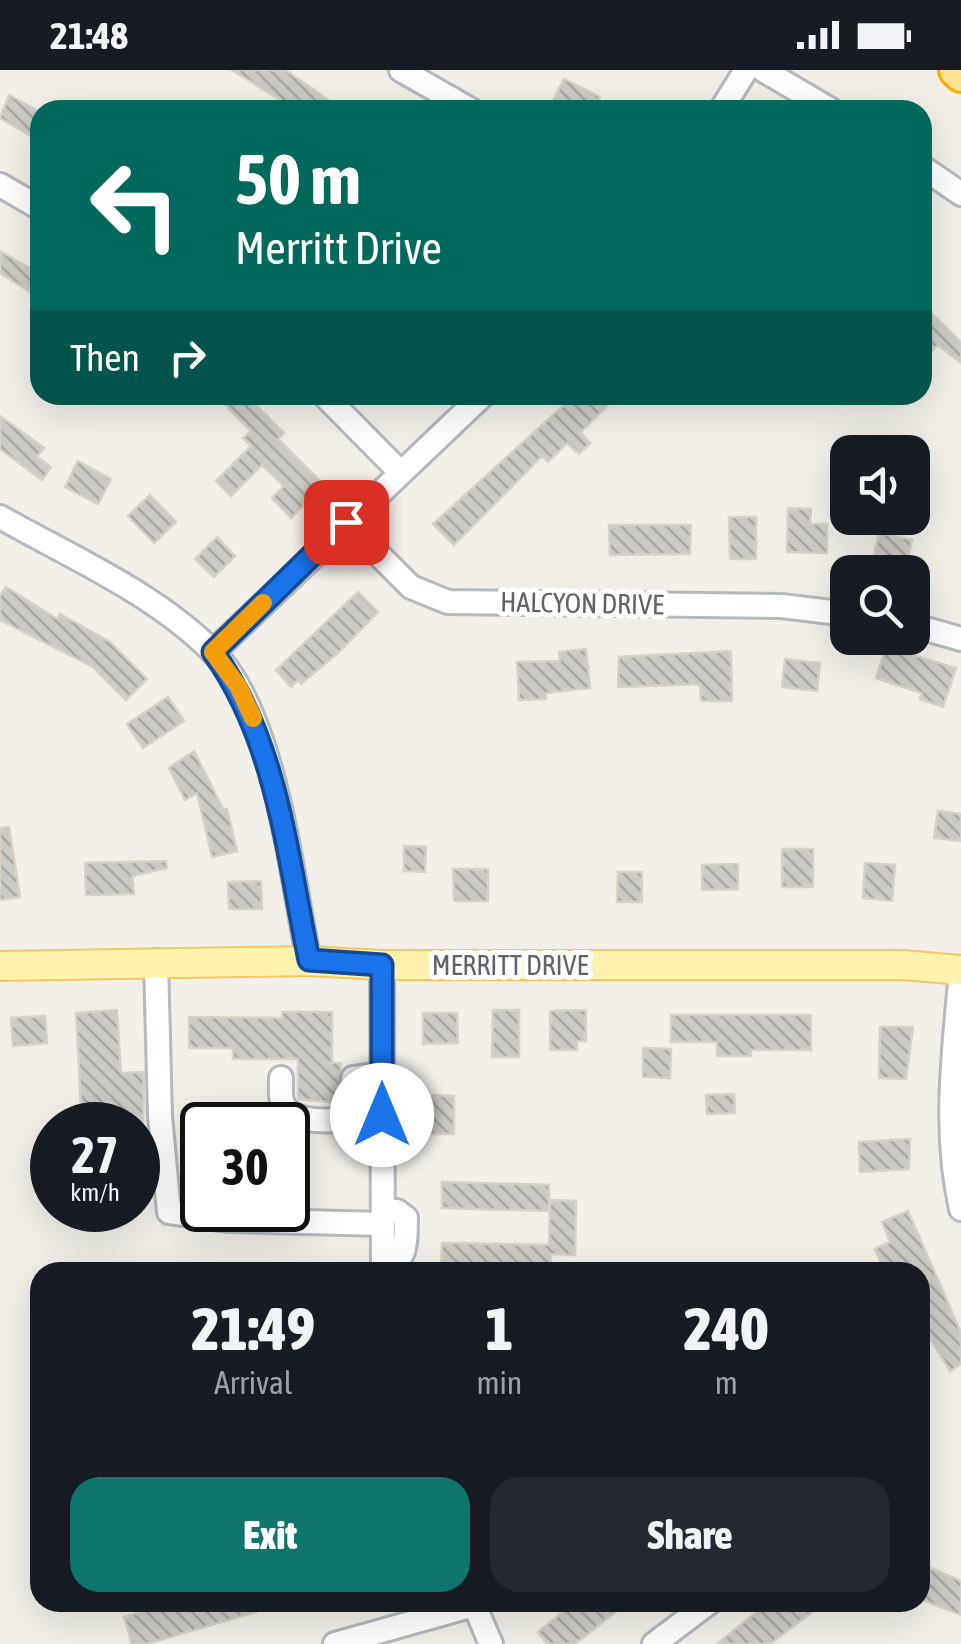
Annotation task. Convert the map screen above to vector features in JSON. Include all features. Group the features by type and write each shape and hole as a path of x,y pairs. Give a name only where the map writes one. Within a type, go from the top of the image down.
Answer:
{"main road":[{"name":"MERRITT DRIVE","path":"0,966 309,960 382,965 903,965 961,970"}],"street":[{"path":"401,70 454,100"},
{"path":"727,100 746,70"},
{"path":"762,70 814,100"},
{"path":"932,174 961,194"},
{"path":"0,185 30,202"},
{"path":"334,405 400,471"},
{"path":"213,652 472,405"},
{"path":"0,518 138,594 213,652 238,686 259,731 309,960"},
{"name":"HALCYON DRIVE","path":"346,522 411,587 448,602 781,606 830,612"},
{"path":"930,630 961,639"},
{"path":"156,961 160,1116 170,1212 228,1220 383,1217"},
{"path":"382,965 383,1262"},
{"path":"961,970 949,1106 953,1171 961,1209"},
{"path":"354,1117 353,1078 382,1074"},
{"path":"281,1078 282,1100 294,1114 382,1115"},
{"path":"334,1644 446,1612"},
{"path":"477,1612 491,1644"},
{"path":"654,1644 697,1612"}],"building":[{"path":"232,70 285,70 328,100 280,100"},
{"path":"564,79 600,97 598,100 554,100"},
{"path":"9,95 30,107 30,135 0,118"},
{"path":"0,251 30,268 30,292 0,273"},
{"path":"932,314 961,342 961,363 938,345 932,351"},
{"path":"225,405 256,405 284,433 278,439 324,485 291,518 272,498 284,486 262,465 231,496 216,481 251,446 243,438 251,431"},
{"path":"564,405 608,405 580,433 590,443 579,454 567,443 548,462 542,456 454,545 433,524"},
{"path":"0,416 44,448 37,457 51,467 42,480 0,449"},
{"path":"78,461 111,479 98,504 65,487"},
{"path":"150,495 176,522 154,543 128,516"},
{"path":"788,508 811,509 810,524 827,524 827,553 787,552"},
{"path":"729,517 756,517 756,559 730,559"},
{"path":"609,525 691,525 690,554 610,555"},
{"path":"879,535 912,540 909,555 874,555"},
{"path":"217,537 235,556 214,577 195,559"},
{"path":"6,587 57,619 60,614 110,642 147,679 126,700 93,667 0,620 0,596"},
{"path":"358,592 378,612 340,651 301,684 298,680 291,687 276,670"},
{"path":"586,649 590,688 546,693 546,699 519,700 517,662 560,661 559,652"},
{"path":"731,651 732,701 701,701 700,684 618,687 619,657"},
{"path":"883,655 913,655 956,668 943,707 920,699 922,693 876,678"},
{"path":"785,659 820,663 817,691 782,687"},
{"path":"168,697 184,721 143,748 127,724"},
{"path":"194,751 223,809 227,809 237,851 212,857 197,793 185,800 169,768"},
{"path":"938,811 961,814 961,841 934,838"},
{"path":"9,827 20,897 0,900 0,828"},
{"path":"404,846 426,847 425,872 404,871"},
{"path":"782,849 813,849 813,887 782,887"},
{"path":"166,861 167,868 132,876 134,894 86,895 85,863"},
{"path":"865,863 895,865 892,901 863,898"},
{"path":"738,864 738,889 702,890 702,865"},
{"path":"453,869 488,869 488,901 454,901"},
{"path":"618,872 642,872 642,902 617,902"},
{"path":"261,881 262,909 229,909 228,882"},
{"path":"117,1010 121,1073 144,1072 143,1102 81,1102 76,1013"},
{"path":"493,1010 519,1010 519,1057 492,1057"},
{"path":"586,1010 586,1041 577,1041 577,1050 550,1050 550,1011"},
{"path":"282,1012 332,1012 332,1063 341,1063 339,1103 298,1099 298,1059 233,1059 233,1048 189,1048 189,1017 282,1018"},
{"path":"423,1013 457,1013 458,1043 423,1044"},
{"path":"671,1015 811,1015 811,1050 751,1050 751,1056 717,1056 717,1042 671,1042"},
{"path":"45,1016 47,1043 13,1046 11,1018"},
{"path":"880,1027 913,1027 906,1079 879,1078"},
{"path":"643,1048 671,1049 670,1078 643,1077"},
{"path":"734,1094 735,1113 707,1114 706,1095"},
{"path":"426,1095 454,1096 454,1134 426,1134"},
{"path":"910,1139 909,1169 860,1172 859,1142"},
{"path":"442,1182 549,1185 549,1211 442,1208"},
{"path":"550,1200 576,1201 575,1255 551,1254 551,1262 441,1262 442,1243 549,1245"},
{"path":"908,1211 961,1333 961,1364 950,1371 930,1338 930,1262 881,1262 875,1249 890,1242 882,1222"},
{"path":"930,1568 961,1581 961,1615 930,1603"},
{"path":"140,1612 256,1612 146,1644 132,1644 124,1617"},
{"path":"563,1612 615,1612 575,1644 547,1644 538,1632"},
{"path":"757,1612 812,1612 770,1644 717,1644"}],"slow traffic":[{"path":"253,718 238,686 213,652 263,603"}],"route":[{"path":"346,522 213,652 238,686 259,731 309,960 382,965 382,1115"}]}
